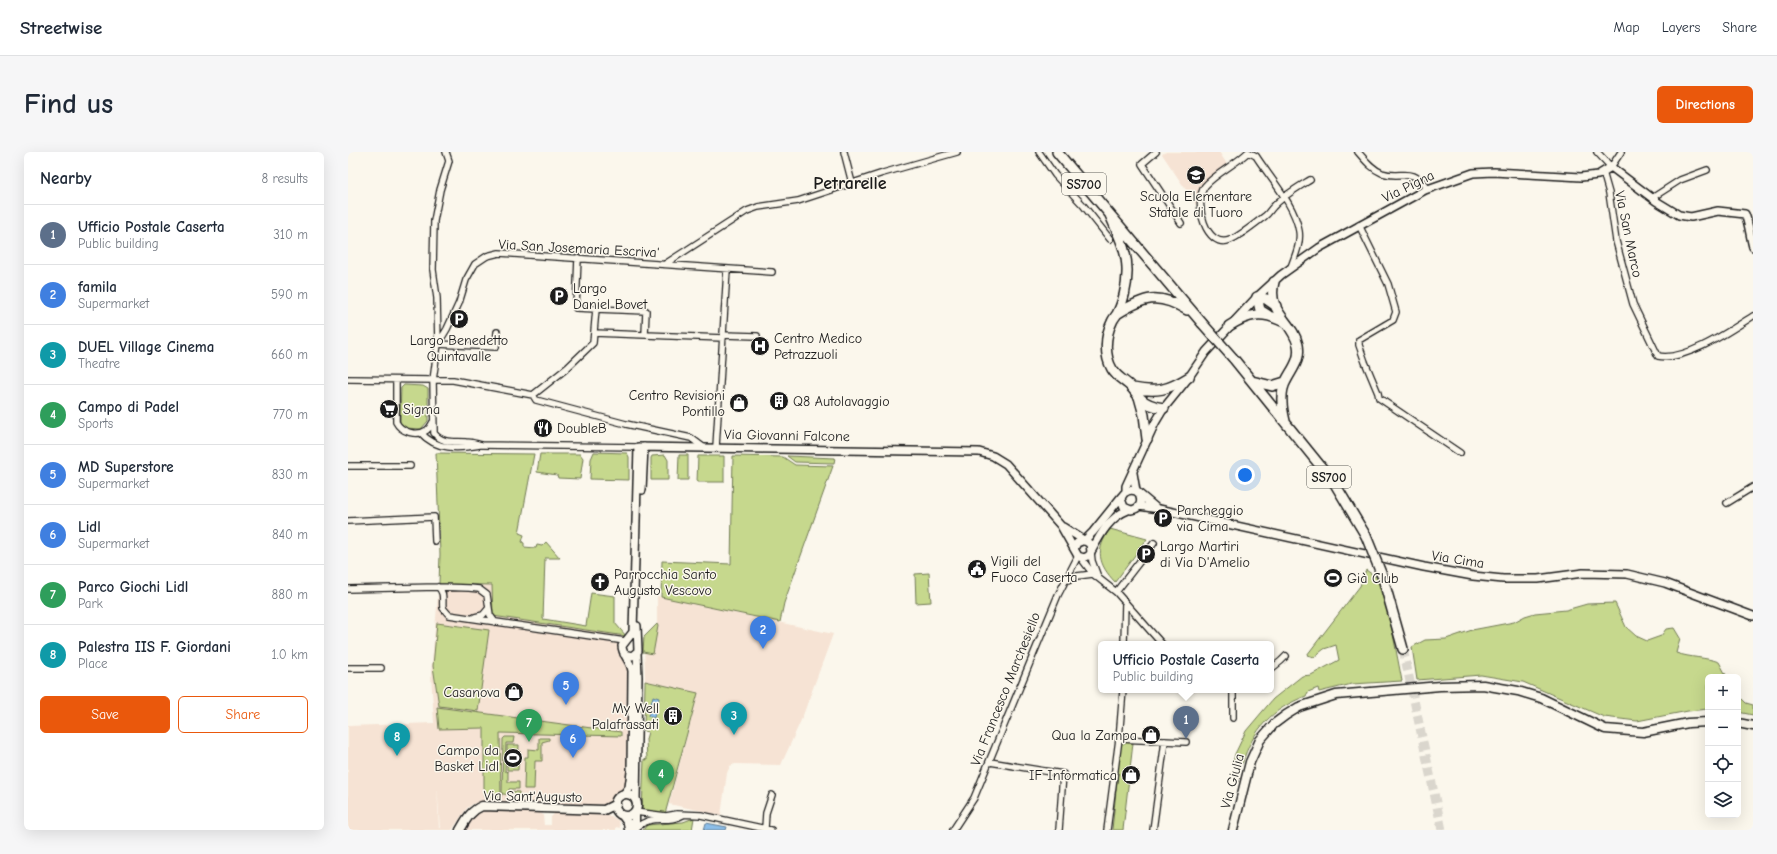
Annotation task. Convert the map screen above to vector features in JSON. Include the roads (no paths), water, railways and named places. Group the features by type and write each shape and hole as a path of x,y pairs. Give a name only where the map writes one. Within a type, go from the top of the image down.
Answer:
{"highway":[{"name":"SS700","path":"1057,152 1233,358 1335,484 1366,536 1383,578 1403,649"},
{"name":"SS700","path":"1110,215 1125,250 1127,273 1123,295 1117,314 1109,330 1106,342 1107,355 1112,369 1121,380 1133,388 1147,391 1157,396 1164,408"},
{"path":"1274,282 1272,297 1284,322 1296,338 1298,346 1298,358 1292,372 1285,382 1283,390 1282,408 1285,422"},
{"name":"SS700","path":"1117,314 1139,301 1154,298 1173,302 1199,320"},
{"path":"1276,306 1266,299 1256,298 1260,310 1284,322"},
{"path":"1229,326 1242,317 1254,314 1268,315"},
{"name":"SS700","path":"1147,391 1169,388 1189,377"},
{"path":"1251,381 1272,386 1285,382"},
{"name":"SS700","path":"1133,388 1139,397 1144,415 1147,439"},
{"name":"SS700","path":"1139,397 1154,407 1164,408"}],"main road":[{"name":"Via Giulia","path":"1233,830 1250,762 1260,740 1274,724 1286,715 1300,707 1318,700 1336,696 1399,689 1483,685 1518,691 1541,698 1605,729 1643,732 1688,723 1705,722"},
{"path":"1741,724 1753,726"},
{"path":"623,795 632,796 636,801 637,806 633,830 617,810 616,804 619,798 623,795"},
{"name":"Via Sant'Augusto","path":"460,830 469,814 482,806 604,810 616,804"},
{"path":"623,816 629,816 635,812"}],"street":[{"path":"446,152 450,162 440,190 434,221 433,270 437,298 438,344 496,347 497,332"},
{"path":"844,152 852,184"},
{"path":"665,264 747,210 798,201 883,173 957,152"},
{"path":"1039,152 1055,175 1083,205 1110,239"},
{"path":"1156,152 1142,164 1182,223"},
{"path":"1291,267 1296,255 1299,232 1296,219 1284,198 1256,156 1248,152 1206,186 1201,194 1200,213 1211,235 1216,240 1223,242 1230,240 1266,216 1272,207 1284,198 1310,180"},
{"path":"1358,152 1370,166 1377,170 1390,174 1410,174 1424,183 1428,189"},
{"path":"1597,152 1611,167 1652,198 1679,215 1691,217 1718,211 1745,214 1748,221 1747,225 1753,247"},
{"path":"1611,167 1621,152"},
{"name":"Via Pigna","path":"1359,225 1428,189 1473,173 1494,172 1581,177 1598,175 1611,167"},
{"path":"1652,198 1680,180 1707,170"},
{"name":"Via San Marco","path":"1603,172 1616,241 1633,304 1658,356 1666,358 1693,350 1729,332 1753,316"},
{"path":"1128,510 1122,505 1126,486 1147,439 1164,408 1189,377 1206,352 1256,298 1291,267 1319,248 1359,225 1388,284 1396,312 1393,320 1384,327 1371,332 1359,340 1362,352 1378,393 1378,398 1460,453"},
{"name":"Via San Josemaria Escriva'","path":"433,422 433,380 438,344 459,303 466,280 475,264 487,256 498,253 772,272"},
{"path":"578,258 576,308 646,311 645,335"},
{"path":"716,447 727,270"},
{"path":"533,395 567,368 593,343 596,309"},
{"path":"594,333 757,336"},
{"path":"348,379 453,380 533,395 536,400 564,408 626,424 692,438 703,447"},
{"path":"396,380 396,422 399,428 404,432 421,433 428,430 433,422"},
{"name":"Via Giovanni Falcone","path":"433,422 434,433 441,439 482,445 716,447 979,452 993,456 1006,464 1062,526 1083,541"},
{"name":"Via Giovanni Falcone","path":"421,433 434,444 444,447 469,447 482,445"},
{"path":"623,795 629,787 632,760 631,666 622,646 630,638 633,632 641,447"},
{"path":"348,466 410,466"},
{"path":"1080,557 1088,556 1109,522 1121,513 1128,510 1134,510 1139,506 1138,494 1132,473"},
{"path":"1727,503 1753,486"},
{"path":"1138,494 1131,490 1124,494 1093,532 1083,541 1076,544 1074,549 1096,576 1116,592 1159,641"},
{"name":"Via Cima","path":"1138,494 1159,509"},
{"name":"Via Cima","path":"1139,506 1159,509 1424,567 1473,576 1503,579 1538,579 1583,573 1627,574 1665,583 1753,616"},
{"path":"348,521 434,517 435,542"},
{"name":"Via Giovanni Falcone","path":"1062,526 1074,549"},
{"path":"1083,541 1090,544 1096,576"},
{"path":"1116,592 1154,542"},
{"name":"Via Francesco Marchesiello","path":"952,830 974,798 1058,595 1080,557"},
{"path":"1065,581 1077,576 1096,576"},
{"path":"438,587 441,589 443,597 443,608 449,615 574,633 610,640 630,638 638,645 636,801"},
{"path":"348,589 438,587 483,590 488,597 488,608 491,618 495,622"},
{"path":"443,597 455,588"},
{"path":"1124,641 1125,602"},
{"path":"470,618 483,615 488,608"},
{"path":"610,640 629,656 637,653"},
{"path":"1274,667 1286,656"},
{"path":"348,668 381,668"},
{"path":"1106,830 1119,739 1123,693"},
{"path":"1233,693 1233,718"},
{"path":"1119,739 1186,742"},
{"path":"1153,830 1165,741"},
{"path":"990,762 1063,774 1059,830"},
{"path":"635,812 666,816 677,814 701,815 768,829 766,813 772,795"},
{"path":"633,830 651,819 678,818 683,815"}],"water":[{"path":"653,696 659,698 654,718 648,716"},
{"path":"706,823 727,827 726,830 704,830"}],"tunnel":[{"path":"1403,649 1442,830"}],"place":[{"name":"Scuola Elementare Statale di Tuoro","path":"1196,175"},
{"name":"Largo Daniel Bovet","path":"559,296"},
{"name":"Largo Benedetto Quintavalle","path":"459,319"},
{"name":"Centro Medico Petrazzuoli","path":"760,346"},
{"name":"Q8 Autolavaggio","path":"779,401"},
{"name":"Centro Revisioni Pontillo","path":"739,403"},
{"name":"Sigma","path":"389,409"},
{"name":"DoubleB","path":"543,428"},
{"name":"Parcheggio via Cima","path":"1163,518"},
{"name":"Largo Martiri di Via D'Amelio","path":"1146,554"},
{"name":"Vigili del Fuoco Caserta","path":"977,569"},
{"name":"Già Club","path":"1333,578"},
{"name":"Parrocchia Santo Augusto Vescovo","path":"600,582"},
{"name":"famila","path":"763,649"},
{"name":"Casanova","path":"514,692"},
{"name":"MD Superstore","path":"566,705"},
{"name":"My Well Palafrassati","path":"673,716"},
{"name":"DUEL Village Cinema","path":"734,735"},
{"name":"Qua la Zampa","path":"1151,735"},
{"name":"Ufficio Postale Caserta","path":"1186,739"},
{"name":"Parco Giochi Lidl","path":"529,742"},
{"name":"Palestra IIS F. Giordani","path":"397,756"},
{"name":"Campo da Basket Lidl","path":"513,758"},
{"name":"Lidl","path":"573,758"},
{"name":"IF Informatica","path":"1131,775"},
{"name":"Campo di Padel","path":"661,793"}],"district":[{"name":"Petrarelle","path":"850,183"}]}
